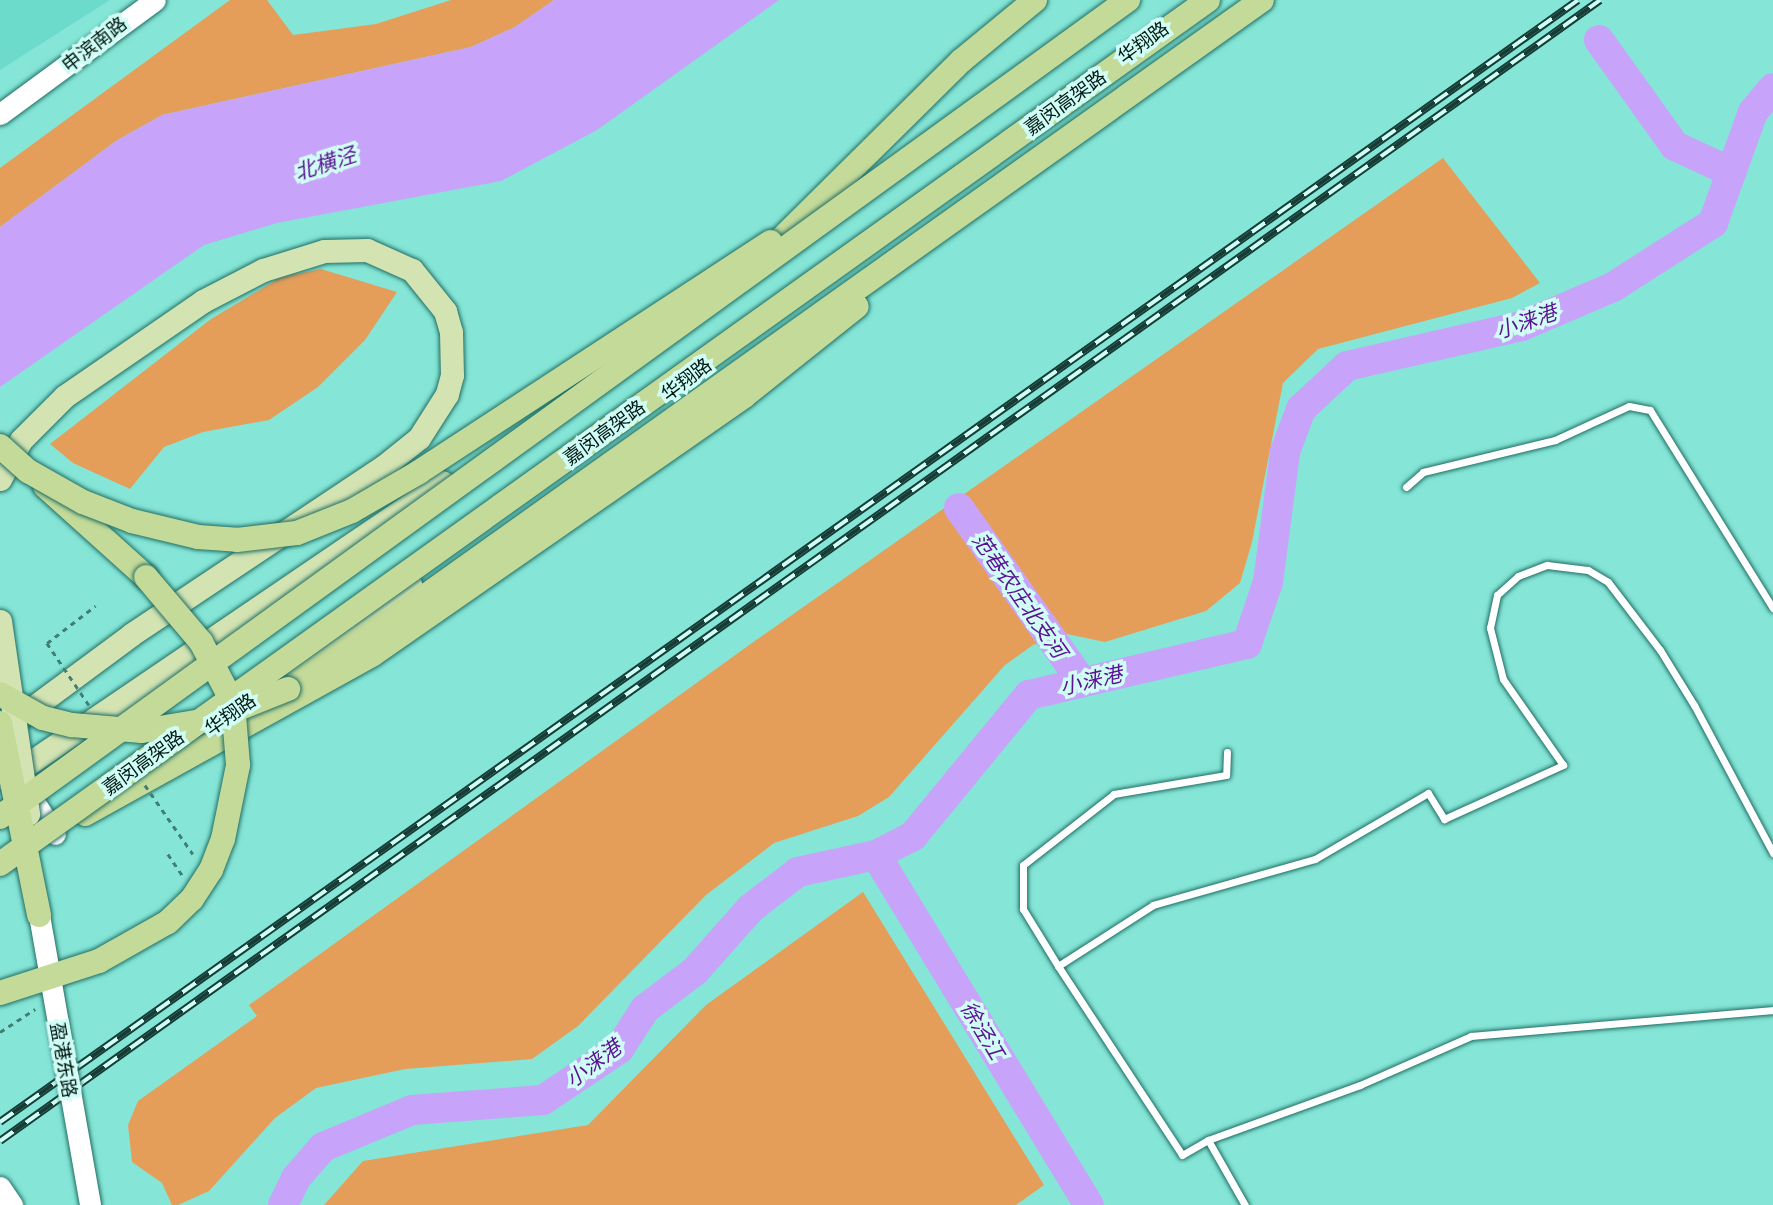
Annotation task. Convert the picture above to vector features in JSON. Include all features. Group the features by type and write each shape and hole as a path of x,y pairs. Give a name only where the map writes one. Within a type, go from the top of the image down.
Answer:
{"highway":[{"path":"760,261 961,61 1035,0"},
{"name":"嘉闵高架路","path":"0,817 1128,0"},
{"name":"嘉闵高架路","path":"2,865 1208,0"},
{"path":"0,694 43,718 118,731 175,729 277,694 400,614 1262,0"},
{"path":"27,471 83,502 154,528 237,540 297,533 352,511 419,472 736,262 893,171"},
{"path":"85,814 372,654 607,494 797,356 948,223"},
{"path":"0,446 146,577 201,642 233,703 238,765 233,802 211,870 176,915 136,943 99,961 0,993"},
{"path":"0,723 39,915"}],"main road":[{"name":"申滨南路","path":"0,114 97,46 117,24 155,0"},
{"name":"华翔路","path":"8,778 760,261 1134,0"},
{"name":"华翔路","path":"2,865 85,814 322,650 1201,0"},
{"path":"0,479 21,440 65,396 203,302 263,270 324,251 347,249 391,258 412,270 444,311 451,332 454,355 447,394 419,438 131,635 0,732"},
{"path":"0,621 23,757 39,915"},
{"path":"0,749 8,778 55,834"},
{"name":"盈港东路","path":"39,915 90,1205"},
{"path":"0,1187 12,1205"}],"lane":[{"path":"1406,487 1423,472 1555,440 1629,405 1650,410 1773,608"},
{"path":"1058,966 1153,905 1315,859 1428,793 1444,819 1563,765 1503,679 1490,628 1497,595 1518,576 1547,565 1588,570 1608,582 1680,683 1773,853"},
{"path":"1227,752 1226,775 1114,794 1023,865 1023,909 1182,1155 1208,1140 1360,1085 1471,1035 1773,1010"},
{"path":"1208,1140 1245,1205"}],"path":[{"path":"93,710 47,643 95,606"},
{"path":"139,776 201,865"},
{"path":"0,1032 44,1003"}],"shaded area":[{"path":"0,0 110,0 0,70"},
{"path":"230,0 267,0 293,35 376,24 451,0 554,0 515,27 471,47 162,115 116,141 0,227 0,168"},
{"path":"1443,158 1540,283 1512,298 1318,349 1283,383 1252,542 1240,583 1206,611 1105,642 1067,634 1033,645 1005,665 889,797 858,816 774,843 706,895 578,1026 532,1059 405,1069 316,1088 275,1118 209,1191 178,1205 172,1205 162,1183 132,1162 128,1125 138,1101 257,1016 249,1005 752,643"},
{"path":"321,269 397,292 365,340 318,387 269,420 203,432 164,447 130,489 73,463 50,444 211,319 281,277"},
{"path":"863,892 1044,1185 1016,1205 324,1205 363,1161 588,1125 706,1005"}],"water":[{"name":"北横泾","path":"554,0 779,0 597,130 501,181 277,223 204,245 0,387 0,227 116,141 162,115 471,47 515,27"}],"waterway":[{"path":"1599,40 1675,146 1731,172"},
{"name":"小涞港","path":"283,1205 296,1178 323,1147 412,1110 543,1100 619,1049 645,1009 695,971 751,908 798,872 876,855 913,836 1029,695 1247,644 1268,582 1285,452 1301,409 1347,366 1522,326 1613,287 1713,223 1753,112 1773,88"},
{"name":"范巷农庄北支河","path":"959,508 1082,682"},
{"name":"徐泾江","path":"876,855 1089,1205"}],"railway":[{"path":"0,1122 1578,0"},
{"path":"0,1141 1600,0"}]}
